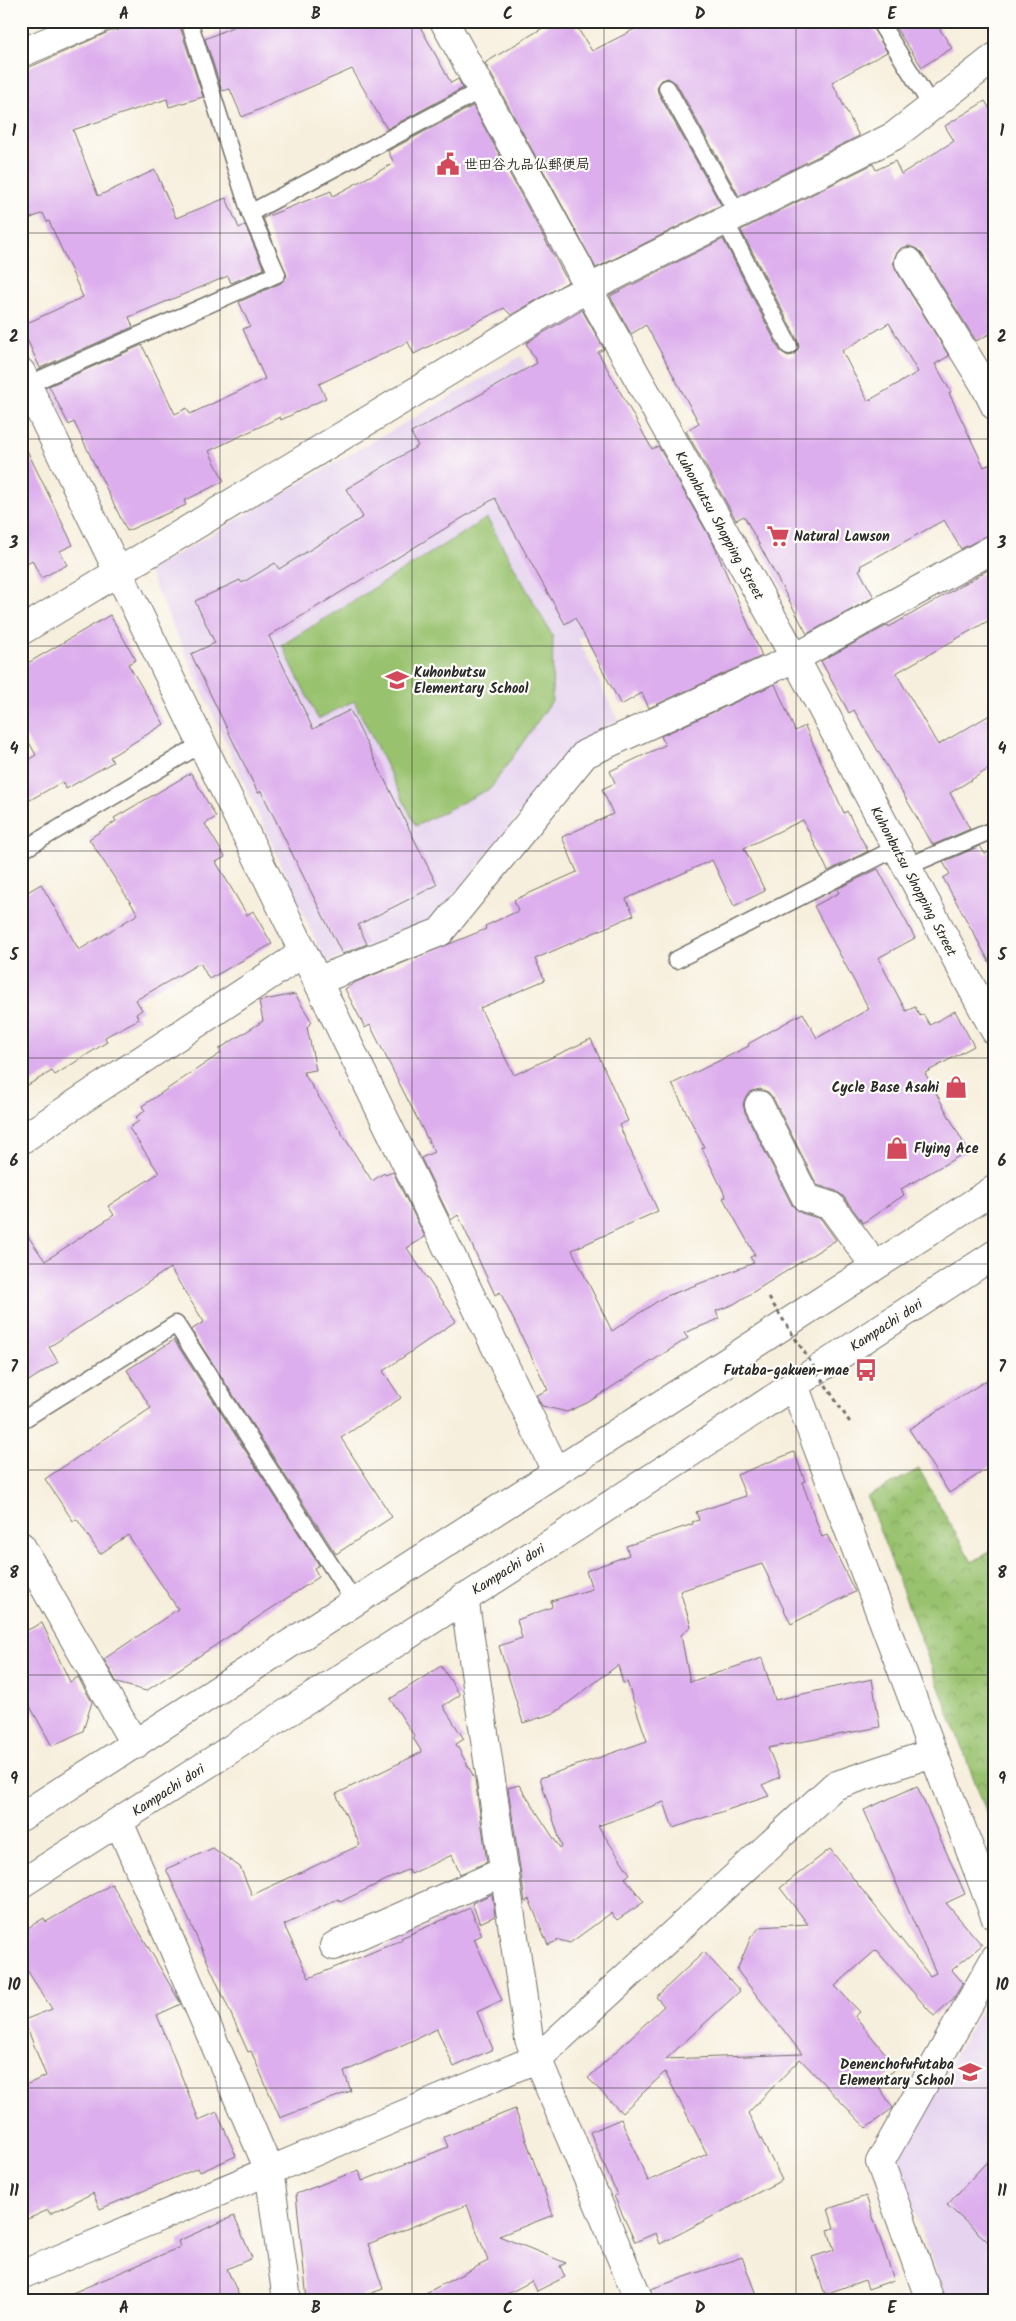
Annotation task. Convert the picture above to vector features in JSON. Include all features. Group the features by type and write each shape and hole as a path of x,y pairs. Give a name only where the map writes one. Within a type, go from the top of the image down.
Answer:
{"street":[{"path":"21,53 96,21"},
{"name":"Kuhonbutsu Shopping Street","path":"444,21 579,268 588,289 794,658 995,1031"},
{"path":"21,631 568,299 894,136 995,57"},
{"path":"909,262 984,384 995,406"},
{"path":"24,379 556,1471"},
{"path":"317,981 440,932 585,754 794,658 995,548"},
{"path":"21,1140 303,952"},
{"path":"759,1105 806,1198 831,1206 875,1266"},
{"path":"21,1817 135,1746 556,1471 995,1189"},
{"name":"Kampachi dori","path":"21,1884 995,1254"},
{"path":"794,1385 995,1916"},
{"path":"21,1546 135,1746"},
{"path":"464,1597 529,2040 638,2300"},
{"path":"21,2275 538,2058 834,1786 932,1753"},
{"path":"119,1822 269,2170 287,2300"},
{"path":"334,1946 505,1871"},
{"path":"930,2300 880,2162 995,1958"}],"lane":[{"path":"24,379 277,274 250,213 189,21"},
{"path":"879,21 932,107"},
{"path":"667,88 731,218 789,346"},
{"path":"250,213 481,90"},
{"path":"21,851 203,743"},
{"path":"676,960 901,857 995,829"},
{"path":"21,1421 176,1324 355,1604"}],"path":[{"path":"769,1298 852,1424"}],"shaded area":[{"name":"Kuhonbutsu Elementary School","path":"521,356 652,603 578,639 618,720 578,743 431,923 326,963 148,571"},
{"name":"Denenchofufutaba Elementary School","path":"995,1986 995,2300 947,2300 894,2158"}],"green space":[{"path":"487,518 553,637 552,701 491,788 416,826 354,701 318,719 282,645"},
{"path":"919,1469 972,1562 995,1549 995,1835 867,1497"}],"building":[{"path":"141,21 178,21 203,97 169,107 167,99 73,130 98,196 155,170 176,218 226,198 239,228 245,225 264,269 231,283 228,276 129,317 133,327 40,368 21,326 83,297 49,221 47,222 43,213 21,222 21,71 115,29 116,31"},
{"path":"246,21 417,21 451,83 458,79 463,88 387,129 352,69 242,117 230,89 222,91 205,39"},
{"path":"554,21 573,21 592,51 637,28 636,21 869,21 887,52 832,82 859,136 739,196 676,83 668,78 662,80 657,87 658,93 721,205 596,268 485,63"},
{"path":"891,21 944,21 937,25 952,48 922,67"},
{"path":"985,101 995,117 995,331 976,341 922,254 917,249 909,246 901,248 893,262 896,270 949,356 935,364 951,392 949,393 984,467 995,462 995,532 961,549 944,520 860,566 862,568 859,570 874,597 807,634 744,516 736,520 686,431 699,423 646,325 631,334 610,296 723,239 780,351 788,356 794,355 799,347 798,341 741,230 873,164 876,170 895,161 901,174 954,141 945,126","holes":["889,323 918,372 868,401 842,351"]},
{"path":"473,106 568,282 511,315 504,308 414,354 408,342 319,384 326,398 281,420 280,417 209,451 224,481 184,501 186,505 127,531 74,422 69,425 49,386 142,345 175,414 187,408 190,414 265,379 243,329 250,326 239,302 281,283 287,276 263,218 331,191 333,196 394,163 388,151"},
{"path":"582,310 604,349 598,352 652,449 658,446 713,543 762,656 649,708 642,693 621,705 575,618 565,624 495,498 269,636 313,729 350,710 437,885 358,925 367,944 342,954 261,791 258,793 191,654 215,643 195,601 240,580 242,583 275,563 279,569 363,517 346,489 418,446 411,433 537,363 526,343"},
{"path":"21,438 73,545 60,551 67,565 41,578 32,560 21,567"},
{"path":"995,566 995,617 896,673 938,745 995,712 995,765 950,793 970,829 933,845 854,710 849,713 821,661 888,625 889,627"},
{"path":"110,615 136,660 128,664 164,724 110,757 113,762 66,789 62,782 21,805 21,764 36,755 21,728 21,667"},
{"path":"775,684 795,731 805,726 844,813 847,811 868,851 828,871 803,820 744,848 765,891 734,906 712,860 626,899 634,915 535,959 545,980 480,1008 514,1075 591,1039 628,1121 619,1125 658,1211 572,1250 612,1331 664,1297 754,1263 750,1257 755,1255 723,1198 726,1197 702,1148 704,1147 672,1084 749,1046 748,1044 803,1013 817,1038 869,1009 814,906 839,893 837,889 878,869 915,938 878,958 906,1011 915,1007 920,1016 923,1014 930,1025 955,1011 974,1046 925,1073 968,1151 901,1189 904,1195 863,1223 843,1196 836,1191 817,1185 773,1098 768,1092 760,1089 752,1091 746,1096 743,1104 745,1112 792,1205 801,1213 821,1219 836,1240 734,1304 716,1311 719,1319 684,1333 688,1338 587,1403 567,1412 542,1406 536,1395 548,1390 500,1292 495,1295 458,1215 451,1220 421,1158 434,1152 370,1025 365,1028 345,989 356,982 486,929 485,926 518,911 514,900 577,872 562,837 613,814 602,789 615,783 610,771 665,745 661,736"},
{"path":"191,773 216,817 205,824 225,857 216,862 247,915 253,911 272,944 209,979 200,963 136,1000 142,1010 136,1014 139,1019 105,1037 107,1042 55,1075 52,1071 21,1089 21,896 41,884 79,950 138,914 89,839 116,821 114,818"},
{"path":"980,846 985,854 995,849 995,972 943,878 950,874 943,862"},
{"path":"295,994 312,1022 307,1027 316,1070 303,1072 372,1181 384,1173 385,1175 393,1172 425,1237 407,1248 456,1321 383,1371 401,1398 341,1438 392,1517 336,1554 191,1330 204,1322 170,1268 49,1347 58,1362 21,1386 21,1226 45,1261 114,1215 108,1206 159,1173 129,1128 139,1121 136,1117 145,1111 142,1106 221,1053 219,1049 263,1021 259,1001"},
{"path":"174,1340 319,1565 314,1568 319,1577 146,1691 117,1683 104,1659 178,1609 128,1535 100,1554 77,1519 73,1521 45,1479 151,1408 127,1370"},
{"path":"995,1375 995,1464 949,1493 909,1429"},
{"path":"794,1452 805,1481 802,1482 822,1537 827,1535 855,1592 791,1624 762,1564 680,1591 691,1626 681,1635 690,1682 762,1658 775,1700 872,1679 880,1727 768,1748 780,1777 762,1785 769,1796 673,1828 664,1802 598,1826 630,1874 625,1878 644,1902 617,1920 611,1913 570,1943 559,1940 548,1945 529,1899 525,1902 508,1788 519,1785 560,1848 562,1847 540,1778 647,1741 627,1682 623,1683 618,1665 555,1713 523,1723 499,1646 522,1638 517,1620 552,1607 551,1601 592,1589 586,1571 629,1555 626,1546 693,1524 692,1522 699,1520 696,1512 746,1496 737,1475"},
{"path":"42,1623 70,1682 78,1677 92,1702 83,1731 52,1746 21,1690 21,1633"},
{"path":"441,1666 460,1695 443,1706 464,1739 456,1744 475,1779 487,1862 460,1874 452,1855 411,1874 409,1869 340,1902 338,1899 284,1925 309,1978 402,1940 401,1938 470,1908 482,1935 474,1939 502,2000 477,2012 493,2049 454,2067 437,2029 344,2072 351,2091 280,2118 251,2051 248,2052 166,1869 213,1848 240,1867 252,1895 360,1845 336,1794 422,1752 413,1738 415,1737 390,1699"},
{"path":"917,1786 965,1894 946,1903 982,1945 952,1970 963,1983 954,1998 934,2016 876,1950 835,1986 860,2012 855,2016 897,2068 877,2084 893,2108 866,2128 800,2059 748,2113 782,2180 660,2244 656,2233 635,2242 614,2196 617,2195 590,2132 621,2119 648,2181 707,2154 665,2072 622,2113 588,2078 664,2006 656,1997 704,1952 740,1991 666,2059 802,2054 737,1970 751,1937 760,1927 808,1924 780,1888 830,1849 930,1976 936,1973 864,1810"},
{"path":"112,1884 181,2004 157,2015 199,2120 217,2112 236,2156 200,2172 198,2168 100,2209 93,2193 50,2214 48,2210 21,2222 21,2087 46,2076 24,2020 52,2009 21,1961 21,1932 44,1918 46,1922"},
{"path":"492,1894 495,1916 480,1923 472,1903"},
{"path":"515,2109 553,2215 499,2236 566,2263 560,2266 565,2277 537,2291 532,2281 496,2300 412,2300 488,2261 467,2205 368,2244 383,2289 352,2300 307,2300 296,2194 359,2170 362,2181 448,2147 444,2137"},
{"path":"995,2153 995,2248 947,2205"},
{"path":"866,2196 894,2280 868,2289 865,2280 825,2294 812,2257 834,2250 828,2230 834,2228 828,2209"},
{"path":"234,2216 252,2258 227,2269 241,2300 56,2300 180,2247 178,2241"},
{"path":"742,2257 758,2300 654,2300 651,2289"}],"place":[{"name":"世田谷九品仏郵便局","path":"448,164"},
{"name":"Natural Lawson","path":"778,536"},
{"name":"Kuhonbutsu Elementary School","path":"397,680"},
{"name":"Cycle Base Asahi","path":"956,1087"},
{"name":"Flying Ace","path":"897,1148"},
{"name":"Futaba-gakuen-mae","path":"866,1370"},
{"name":"Denenchofufutaba Elementary School","path":"970,2072"}]}
